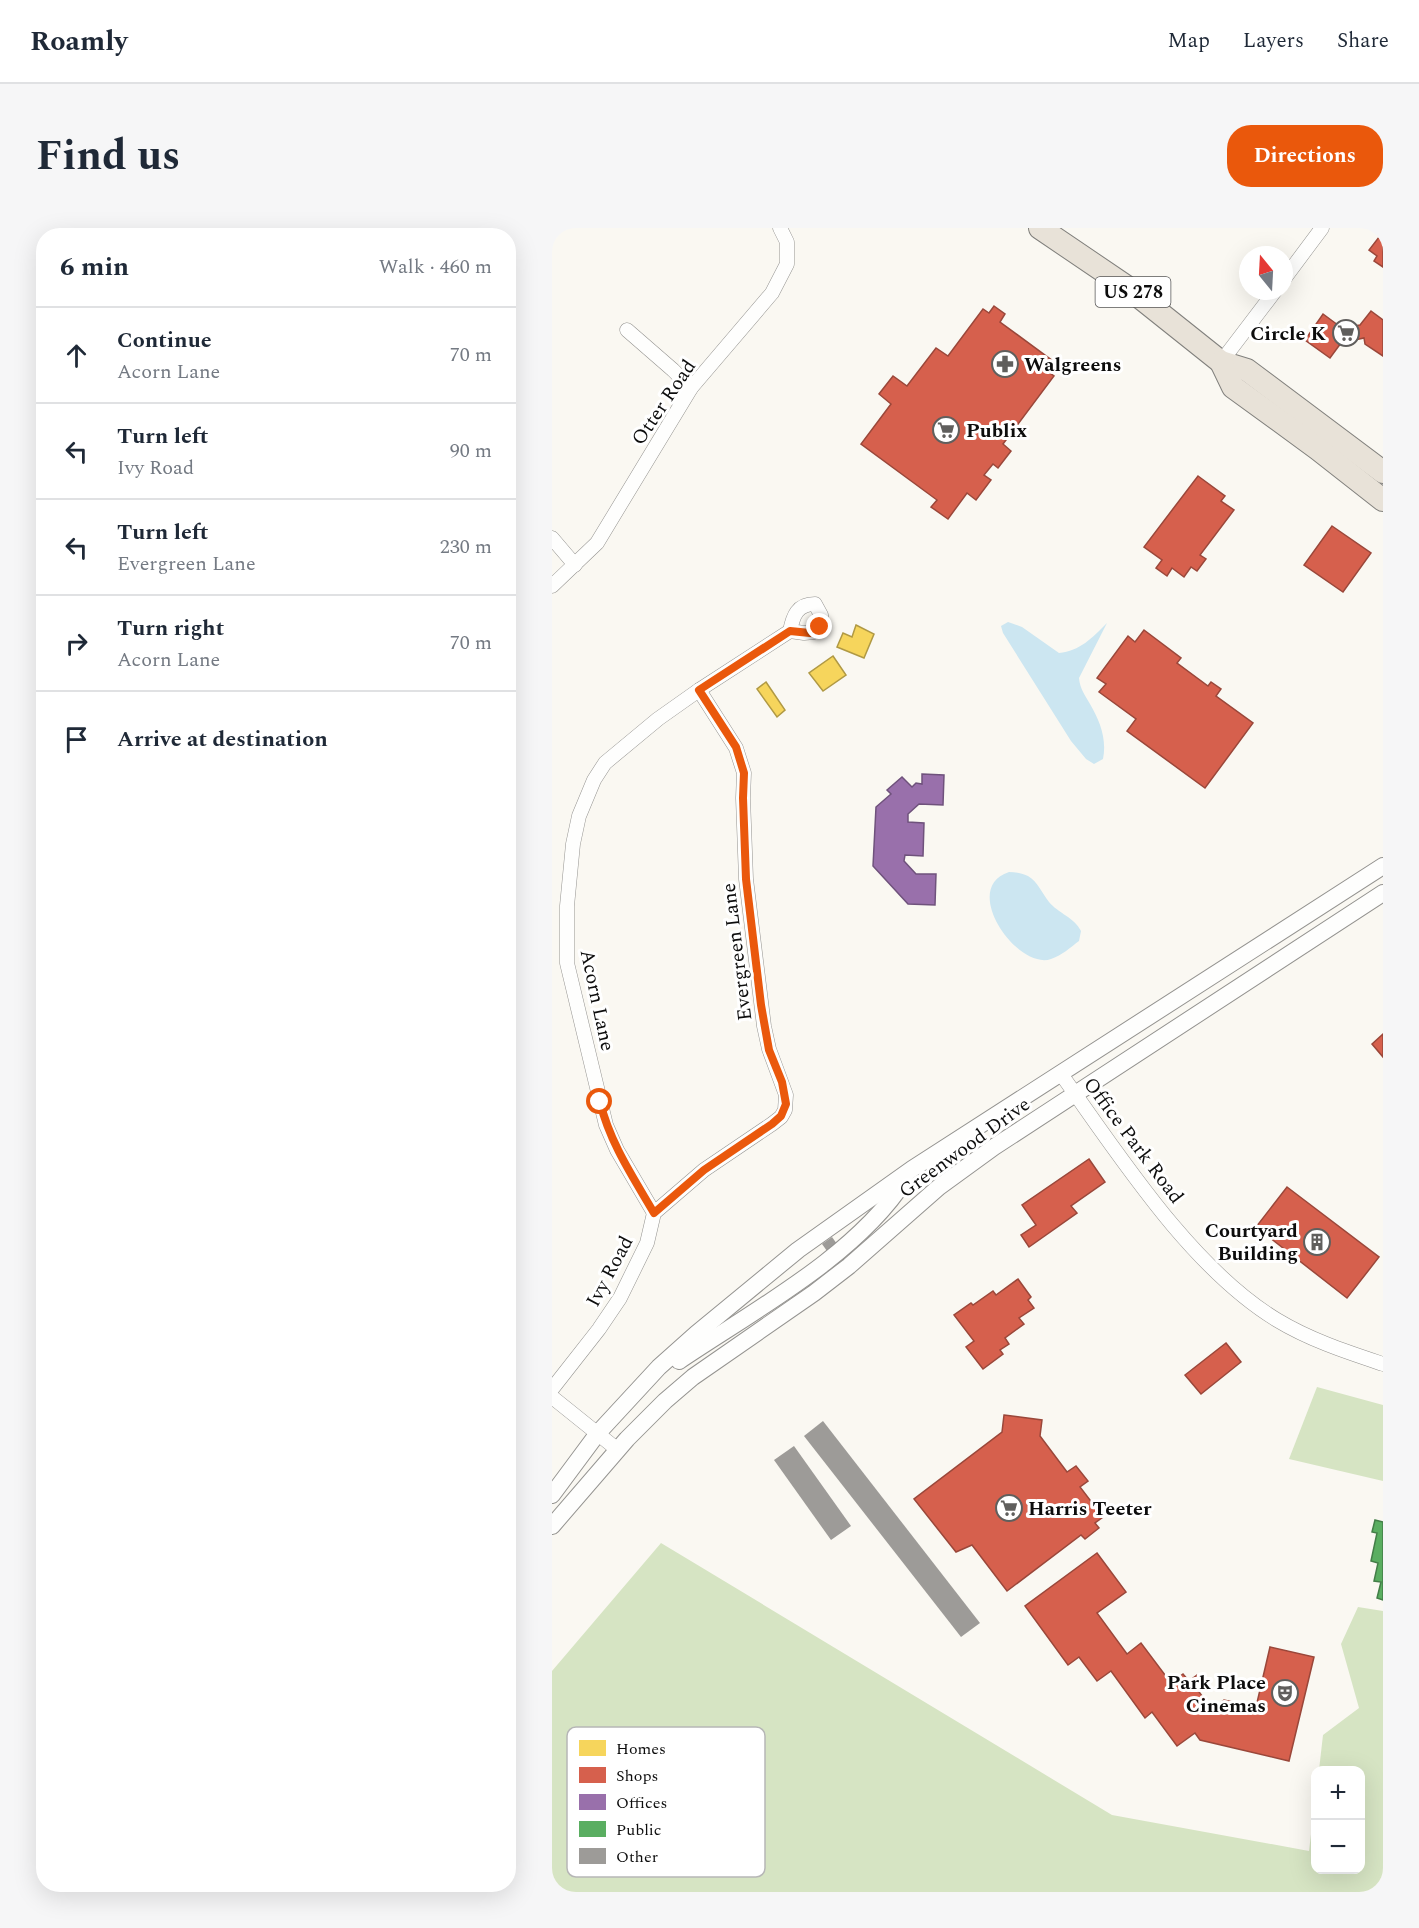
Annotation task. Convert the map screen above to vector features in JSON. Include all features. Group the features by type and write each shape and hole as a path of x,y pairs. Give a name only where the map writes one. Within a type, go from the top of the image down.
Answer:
{"highway":[{"name":"US 278","path":"1040,228 1127,287 1221,362 1247,369 1383,472"},
{"name":"US 278","path":"1221,362 1233,387 1383,500"}],"street":[{"name":"Otter Road","path":"552,586 597,543 691,388 772,293 786,264 787,242 780,228"},
{"path":"1293,267 1322,228"},
{"path":"1221,362 1268,300"},
{"path":"627,330 674,370 691,388"},
{"path":"552,538 575,565"},
{"name":"Acorn Lane","path":"654,1213 617,1150 606,1125 567,963 567,906 573,844 579,816 600,769 605,763 658,719 790,631"},
{"name":"Evergreen Lane","path":"654,1213 704,1170 772,1124 785,1110 786,1095 769,1050 764,1026 753,939 746,879 744,773 736,747 699,690"},
{"name":"Greenwood Drive","path":"552,1495 598,1433 659,1367 798,1250 912,1169 1383,866"},
{"name":"Greenwood Drive","path":"552,1526 644,1421 693,1377 814,1293 849,1266 912,1208 975,1160 1383,893"},
{"name":"Office Park Road","path":"1061,1074 1137,1181 1202,1257 1246,1298 1277,1320 1309,1336 1383,1364"},
{"name":"Greenwood Drive","path":"633,1397 677,1362 836,1254 878,1215 898,1191 912,1169"},
{"name":"Ivy Road","path":"552,1389 620,1298 647,1243 654,1213"},
{"path":"552,1397 618,1450"}],"green space":[{"path":"1317,1387 1383,1405 1383,1481 1289,1459"},
{"path":"661,1543 1112,1815 1309,1851 1311,1834 1311,1874 1365,1874 1365,1766 1319,1766 1323,1735 1359,1708 1341,1644 1358,1607 1383,1611 1383,1892 552,1892 552,1671"}],"water":[{"path":"1008,622 1022,627 1059,653 1079,647 1107,623 1079,678 1102,730 1103,759 1094,764 1086,759 1071,741 1003,633 1001,626"},
{"path":"1009,872 1028,876 1035,881 1049,902 1078,926 1081,931 1079,941 1055,958 1038,959 1023,953 1010,941 999,926 992,910 990,894 995,881"}],"building: Homes":[{"path":"856,625 874,634 864,658 837,647 843,633 852,637"},
{"path":"833,656 846,675 823,691 809,673"},
{"path":"766,682 785,710 777,717 757,689"}],"building: Shops":[{"path":"1383,232 1383,267 1374,261 1377,256 1369,250"},
{"path":"994,306 1005,314 1000,322 1057,364 1050,373 1054,376 1003,444 1011,451 998,468 993,464 984,475 991,480 976,500 967,493 948,519 931,507 937,500 861,444 891,404 879,394 893,376 907,386 936,348 948,356 983,309 989,313"},
{"name":"Circle K","path":"1371,311 1383,320 1383,356 1365,344 1364,338 1341,343 1330,358 1305,340 1323,314 1342,328 1360,325"},
{"path":"1198,476 1225,496 1221,501 1234,510 1200,555 1206,559 1197,571 1191,567 1184,577 1172,568 1167,576 1156,568 1162,560 1144,547"},
{"path":"1332,526 1371,553 1343,592 1304,565"},
{"path":"1144,630 1181,658 1177,663 1208,686 1211,682 1221,689 1216,696 1253,723 1205,788 1127,731 1136,719 1099,692 1106,684 1097,678 1128,636 1135,642"},
{"path":"1383,1034 1383,1057 1372,1044"},
{"path":"1089,1159 1105,1182 1071,1206 1077,1213 1029,1247 1021,1235 1036,1225 1022,1205"},
{"name":"Courtyard Building","path":"1287,1187 1379,1257 1347,1298 1256,1227"},
{"path":"1018,1279 1031,1297 1028,1300 1034,1308 1019,1318 1024,1324 1005,1338 1009,1344 1000,1350 1003,1354 983,1369 966,1347 974,1341 954,1315 993,1291 996,1295"},
{"path":"1226,1343 1241,1362 1201,1394 1185,1375"},
{"name":"Harris Teeter","path":"1004,1415 1042,1420 1040,1436 1067,1472 1076,1466 1088,1481 1080,1487 1103,1517 1095,1523 1099,1528 1085,1539 1081,1535 1007,1591 972,1545 956,1552 914,1499 1002,1432"},
{"path":"1097,1553 1126,1592 1097,1613 1127,1654 1141,1643 1171,1683 1183,1674 1189,1681 1197,1675 1203,1683 1196,1688 1212,1709 1224,1700 1256,1707 1270,1647 1314,1657 1289,1761 1200,1740 1195,1733 1177,1746 1152,1712 1145,1718 1111,1671 1097,1681 1079,1657 1068,1665 1025,1606"}],"building: Offices":[{"path":"922,774 944,775 943,805 919,804 908,814 908,822 924,823 923,856 905,855 904,861 916,874 936,874 935,905 908,904 873,866 876,807 891,794 887,790 902,777 912,787 916,783 922,784"}],"building: Public":[{"path":"1375,1520 1383,1522 1383,1600 1377,1598 1381,1582 1374,1581 1378,1563 1371,1561 1377,1533 1372,1532"}],"building: Other":[{"path":"832,1237 837,1244 827,1251 822,1244"},
{"path":"823,1421 980,1623 961,1637 804,1436"},
{"path":"794,1446 851,1526 831,1540 774,1460"}],"place":[{"name":"Circle K","path":"1346,333"},
{"name":"Walgreens","path":"1005,364"},
{"name":"Publix","path":"946,430"},
{"name":"Courtyard Building","path":"1317,1242"},
{"name":"Harris Teeter","path":"1009,1508"},
{"name":"Park Place Cinemas","path":"1285,1693"}],"route":[{"path":"600,1102 606,1125 617,1150 654,1213 704,1170 772,1124 785,1110 786,1095 769,1050 761,1005 746,879 744,773 741,758 699,690 790,631 810,633 820,627"}]}
